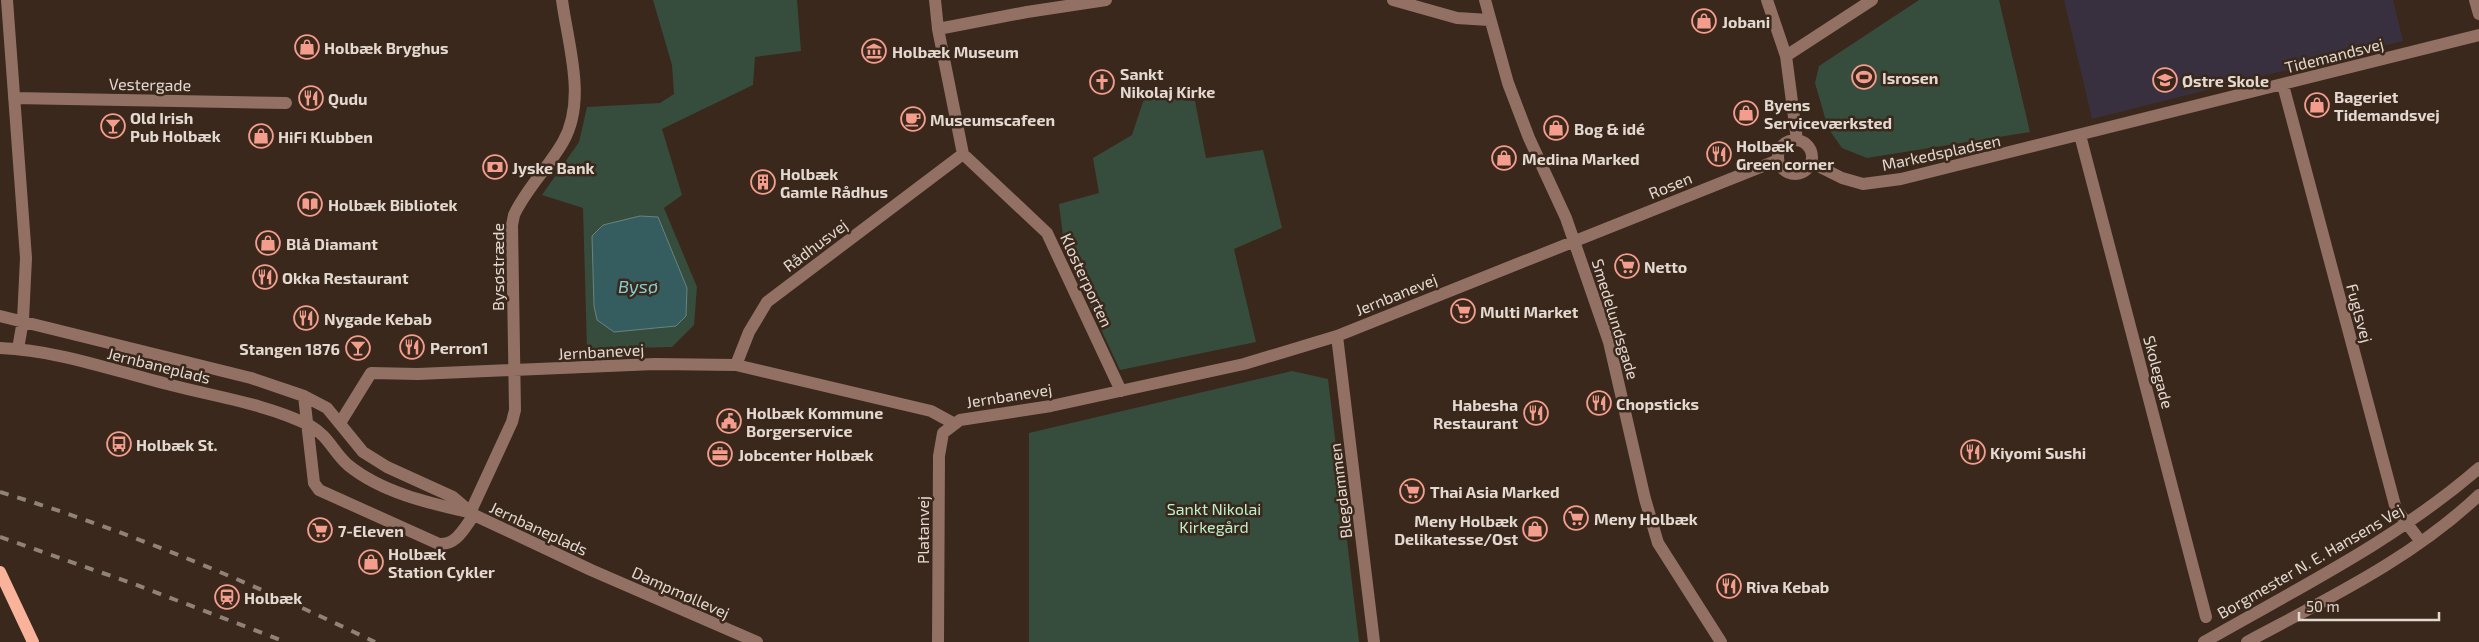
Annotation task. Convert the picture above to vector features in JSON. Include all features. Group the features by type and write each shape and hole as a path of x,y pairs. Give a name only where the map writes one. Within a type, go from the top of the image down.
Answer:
{"main road":[{"path":"0,572 33,642"}],"street":[{"path":"7,0 26,258 23,320 18,349"},
{"name":"Bysøstræde","path":"472,514 512,422 515,410 512,225 518,207 563,142 573,113 574,92 562,0"},
{"path":"935,0 938,29 964,154"},
{"path":"938,29 1106,0"},
{"path":"1393,0 1456,18 1489,20"},
{"name":"Smedelundsgade","path":"1485,0 1489,20 1515,101 1574,241 1609,342 1645,499 1658,543 1721,642"},
{"path":"1767,0 1786,56 1796,140"},
{"path":"1786,56 1872,0"},
{"path":"2475,0 2479,14"},
{"name":"Tidemandsvej","path":"2080,135 2479,35"},
{"name":"Fuglsvej","path":"2283,85 2396,508 2421,542"},
{"name":"Vestergade","path":"14,98 286,103"},
{"name":"Markedspladsen","path":"1812,163 1842,178 1863,184 1901,179 2080,135"},
{"name":"Skolegade","path":"2080,135 2206,617"},
{"path":"1796,140 1805,143 1811,149 1812,163 1807,170 1795,174 1786,172 1778,160 1779,151 1784,144 1796,140"},
{"name":"Rådhusvej","path":"736,365 749,332 767,302 964,154"},
{"name":"Klosterporten","path":"964,154 1046,233 1121,391"},
{"name":"Rosen","path":"1574,241 1778,160"},
{"name":"Jernbanevej","path":"340,423 371,373 418,374 514,371 655,364 736,365 931,411 953,423 967,417 1032,410 1244,364 1337,336 1574,241"},
{"name":"Jernbaneplads","path":"0,316 23,320 251,378 304,396 327,408 363,452 387,467 434,487 452,497 472,514"},
{"name":"Blegdammen","path":"1337,336 1374,642"},
{"name":"Jernbaneplads","path":"0,348 18,349 56,356 260,406 308,425 322,433 346,464 365,476 428,504 472,514 591,570"},
{"name":"Jernbaneplads","path":"304,396 314,483 327,495 438,544 447,544 457,539 472,514"},
{"name":"Platanvej","path":"938,642 939,456 943,433 953,423"},
{"name":"Borgmester N. E. Hansens Vej","path":"2208,641 2349,560 2407,524 2479,468"},
{"path":"2247,642 2350,587 2421,542 2479,495"},
{"name":"Dampmøllevej","path":"591,570 757,642"}],"shaded area":[{"name":"Østre Skole","path":"2064,0 2393,0 2403,41 2092,119"}],"green space":[{"path":"653,0 797,0 801,51 755,57 753,85 662,129 682,195 664,208 697,287 694,325 672,347 587,349 583,208 542,195 579,142 587,107 660,103 674,94 672,65"},
{"path":"1919,0 1999,0 2030,132 1867,158 1842,148 1828,128 1815,83 1819,66"},
{"path":"1145,96 1195,101 1206,158 1263,150 1282,228 1234,249 1256,342 1120,370 1065,252 1059,204 1099,193 1093,158 1132,135"},
{"name":"Sankt Nikolai Kirkegård","path":"1292,371 1328,379 1359,642 1029,642 1029,433"}],"water":[{"name":"Bysø","path":"640,216 658,217 687,288 686,316 676,326 614,332 597,320 594,306 592,236 603,225"}],"railway":[{"path":"0,492 143,541 237,579 375,642"},
{"path":"0,537 134,584 286,642"}],"place":[{"name":"Jobani","path":"1704,21"},
{"name":"Holbæk Bryghus","path":"307,47"},
{"name":"Holbæk Museum","path":"874,51"},
{"name":"Isrosen","path":"1864,77"},
{"name":"Østre Skole","path":"2165,80"},
{"name":"Sankt Nikolaj Kirke","path":"1102,82"},
{"name":"Qudu","path":"311,98"},
{"name":"Bageriet Tidemandsvej","path":"2317,105"},
{"name":"Byens Serviceværksted","path":"1746,113"},
{"name":"Museumscafeen","path":"913,119"},
{"name":"Old Irish Pub Holbæk","path":"113,126"},
{"name":"Bog & idé","path":"1556,128"},
{"name":"HiFi Klubben","path":"261,136"},
{"name":"Holbæk Green corner","path":"1719,154"},
{"name":"Medina Marked","path":"1504,158"},
{"name":"Jyske Bank","path":"495,167"},
{"name":"Holbæk Gamle Rådhus","path":"763,182"},
{"name":"Holbæk Bibliotek","path":"310,204"},
{"name":"Blå Diamant","path":"268,243"},
{"name":"Netto","path":"1627,266"},
{"name":"Okka Restaurant","path":"265,277"},
{"name":"Multi Market","path":"1463,311"},
{"name":"Nygade Kebab","path":"306,318"},
{"name":"Perron1","path":"412,347"},
{"name":"Stangen 1876","path":"358,348"},
{"name":"Chopsticks","path":"1599,403"},
{"name":"Habesha Restaurant","path":"1536,413"},
{"name":"Holbæk Kommune Borgerservice","path":"729,421"},
{"name":"Holbæk St.","path":"119,444"},
{"name":"Kiyomi Sushi","path":"1973,452"},
{"name":"Jobcenter Holbæk","path":"720,454"},
{"name":"Thai Asia Marked","path":"1412,491"},
{"name":"Meny Holbæk","path":"1576,518"},
{"name":"Meny Holbæk Delikatesse/Ost","path":"1535,529"},
{"name":"7-Eleven","path":"320,530"},
{"name":"Holbæk Station Cykler","path":"371,562"},
{"name":"Riva Kebab","path":"1729,586"},
{"name":"Holbæk","path":"227,597"}]}
